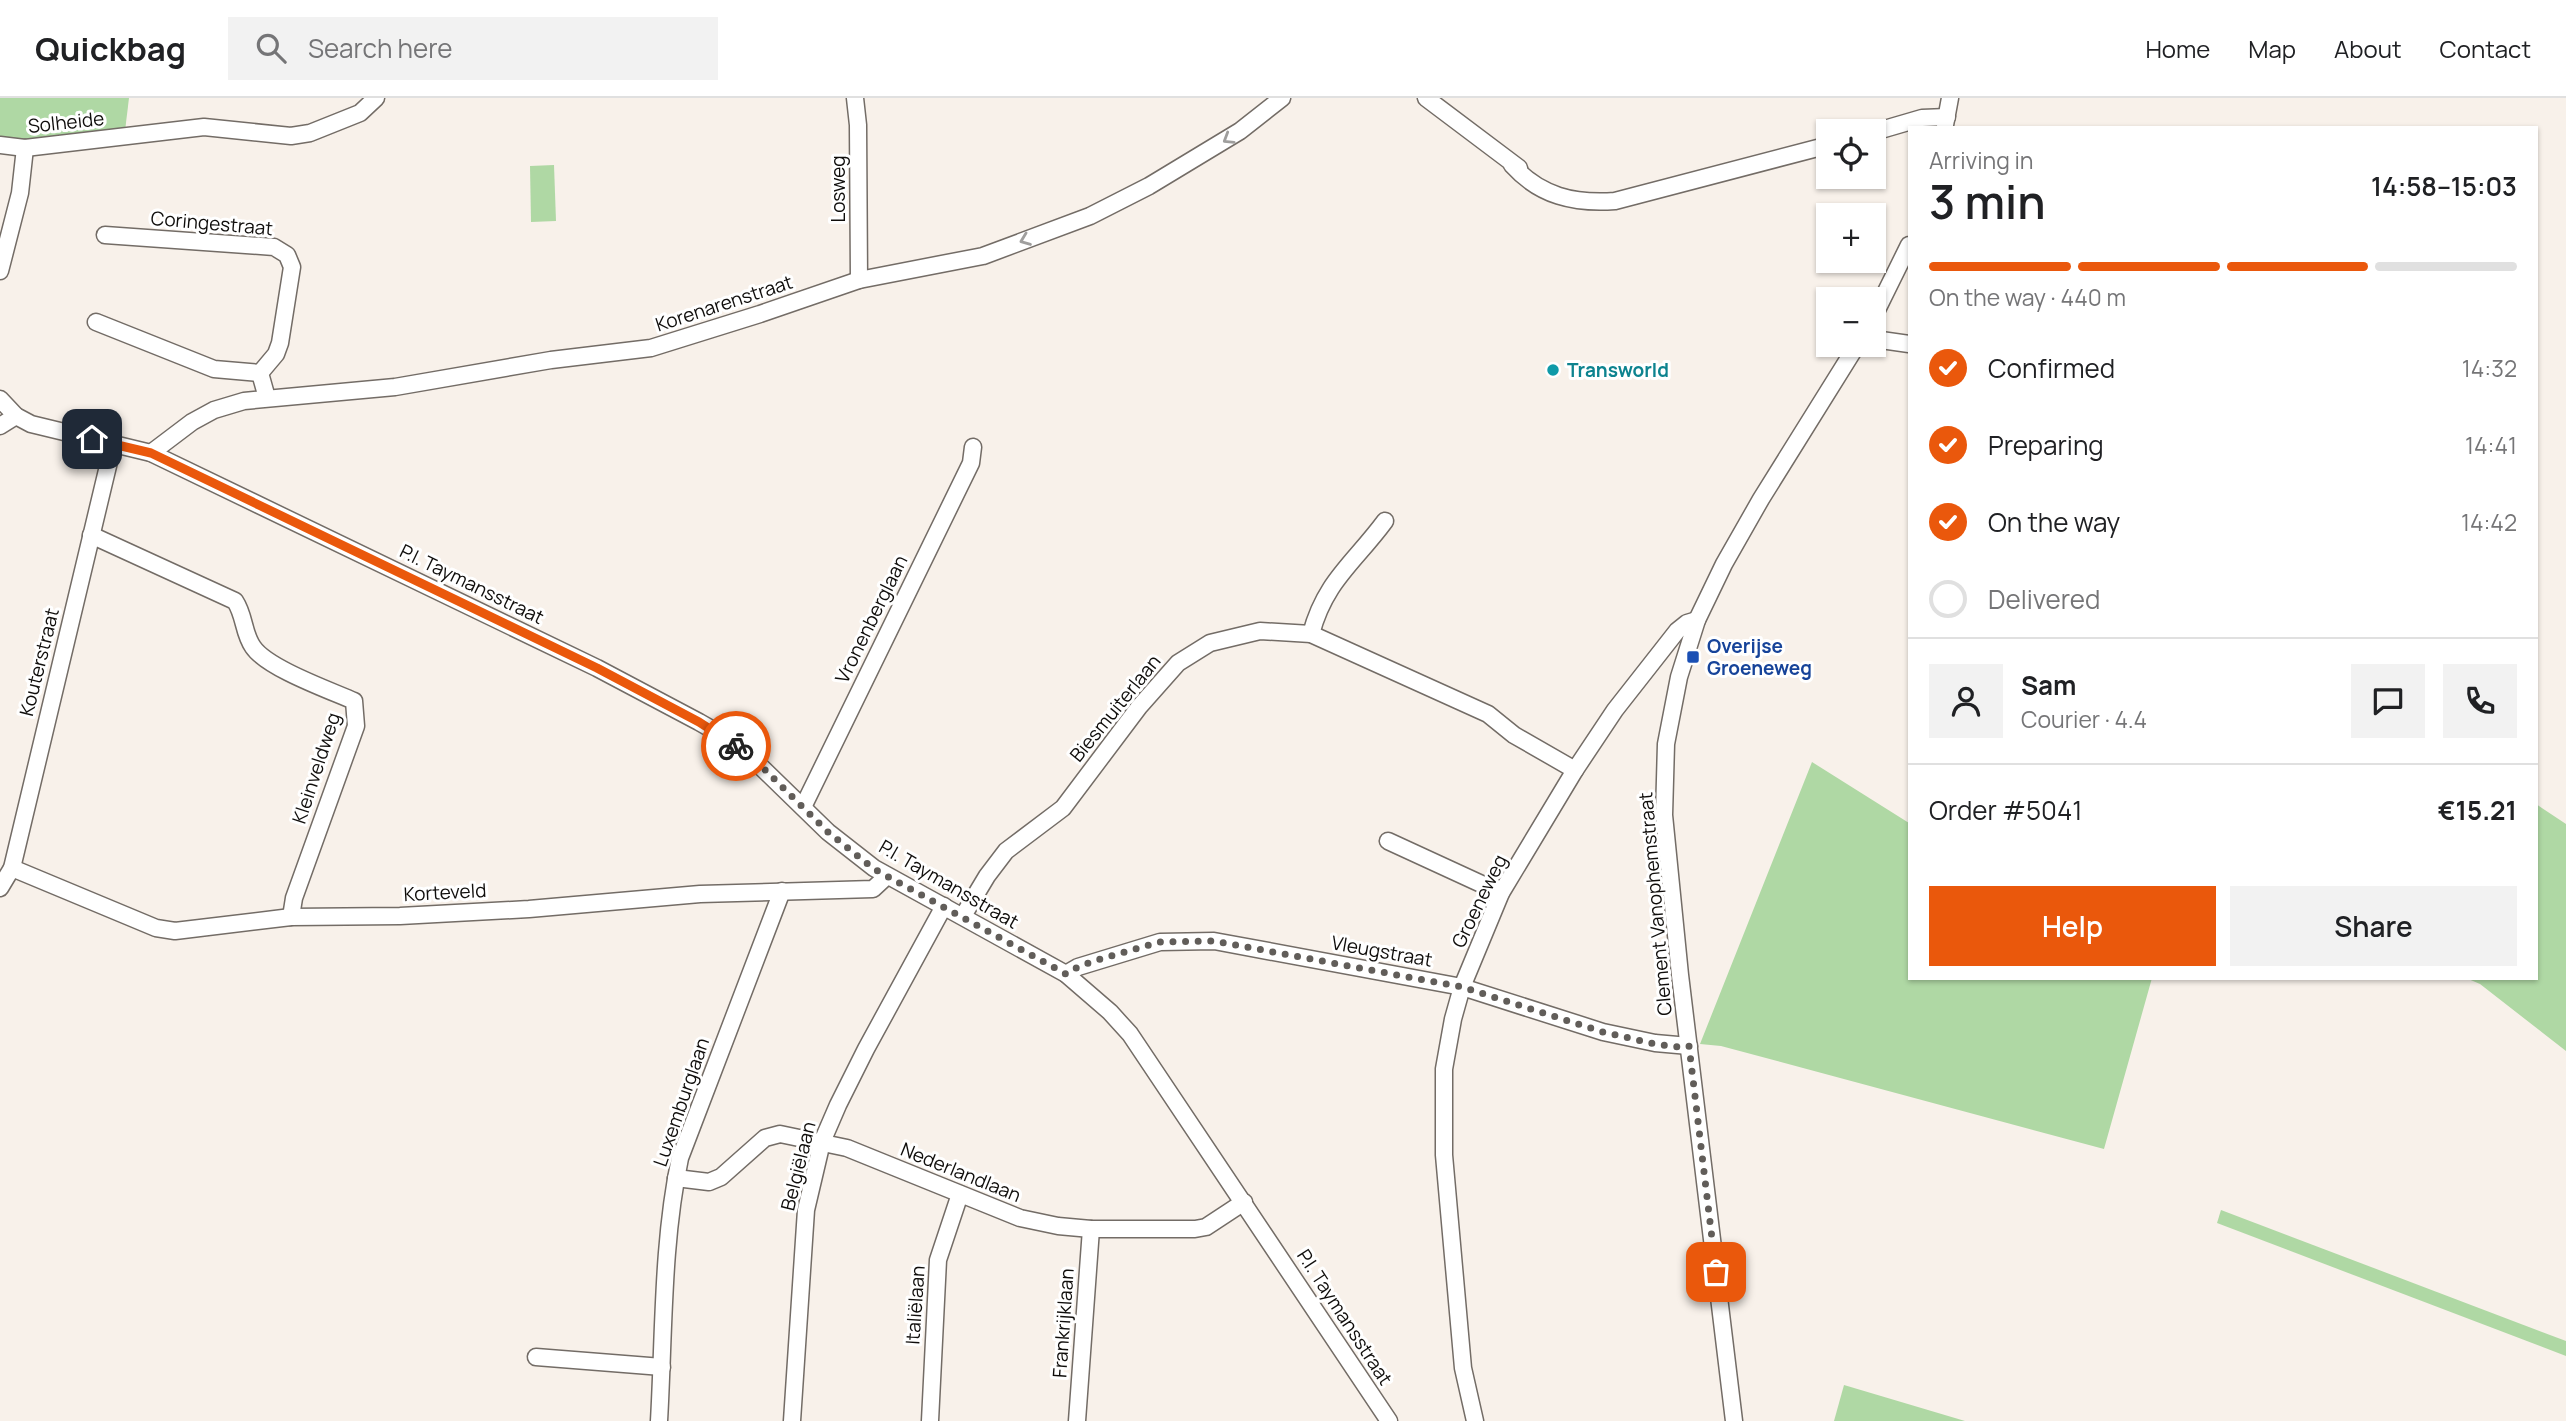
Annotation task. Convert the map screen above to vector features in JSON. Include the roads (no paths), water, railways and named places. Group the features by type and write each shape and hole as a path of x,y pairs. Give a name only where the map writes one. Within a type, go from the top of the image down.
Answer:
{"street":[{"name":"Solheide","path":"0,145 25,148 204,127 291,136 310,134 360,113 376,98"},
{"name":"Losweg","path":"855,98 858,125 859,280"},
{"name":"Korenarenstraat","path":"151,453 192,422 244,401 396,387 551,360 651,348 747,319 859,280 983,256 1090,215 1149,186 1240,131 1282,98"},
{"path":"1426,98 1553,193 1587,203 1615,201 1816,148"},
{"path":"1886,128 1922,118 1946,123 1950,98"},
{"path":"0,271 20,193 25,148"},
{"name":"Coringestraat","path":"105,235 274,247 287,255 292,267 279,343 276,354 260,373"},
{"path":"1886,292 1908,247"},
{"path":"96,321 214,369 260,373 267,398"},
{"path":"1886,341 1908,344"},
{"name":"Clement Vanophemstraat","path":"1734,1421 1664,814 1666,744 1679,677 1697,620 1724,564 1761,499 1850,357"},
{"name":"P.I. Taymansstraat","path":"1,401 16,416 31,424 151,453 597,668 699,722 727,738 757,762 828,832 874,869 1066,974 1110,1012 1130,1034 1389,1421"},
{"path":"0,426 16,416"},
{"name":"Kouterstraat","path":"0,888 12,867 113,444"},
{"name":"Vronenberglaan","path":"803,807 971,463 973,447"},
{"path":"1311,634 1322,600 1330,586 1343,569 1362,552 1385,521"},
{"name":"Kleinveldweg","path":"91,535 235,601 243,612 246,631 253,647 268,661 354,701 356,726 294,898 291,917"},
{"name":"Groeneweg","path":"1475,1421 1464,1368 1444,1154 1445,1060 1462,987 1501,893 1574,770 1615,710 1677,631 1687,623 1697,620"},
{"name":"Biesmuiterlaan","path":"962,916 1006,851 1063,808 1139,707 1178,663 1210,643 1260,631 1311,634 1488,714 1514,736 1574,770"},
{"path":"1388,841 1501,893"},
{"name":"Korteveld","path":"12,867 156,928 175,931 291,917 400,916 542,908 700,894 873,889 887,876"},
{"name":"Luxemburglaan","path":"659,1421 668,1262 680,1158 782,891"},
{"name":"Belgiëlaan","path":"792,1421 806,1210 822,1142 866,1049 944,906"},
{"name":"Vleugstraat","path":"1066,974 1078,967 1160,942 1214,941 1462,987 1603,1032 1655,1044 1689,1046"},
{"name":"Nederlandlaan","path":"676,1178 709,1182 721,1177 765,1138 780,1134 847,1148 1020,1218 1058,1226 1091,1229 1206,1227 1244,1202"},
{"name":"Italiëlaan","path":"930,1421 938,1260 960,1194"},
{"name":"Frankrijklaan","path":"1077,1421 1091,1229"},
{"path":"536,1357 662,1367"}],"place":[{"name":"Transworld","path":"1553,370"},
{"name":"Overijse Groeneweg","path":"1693,657"}]}
